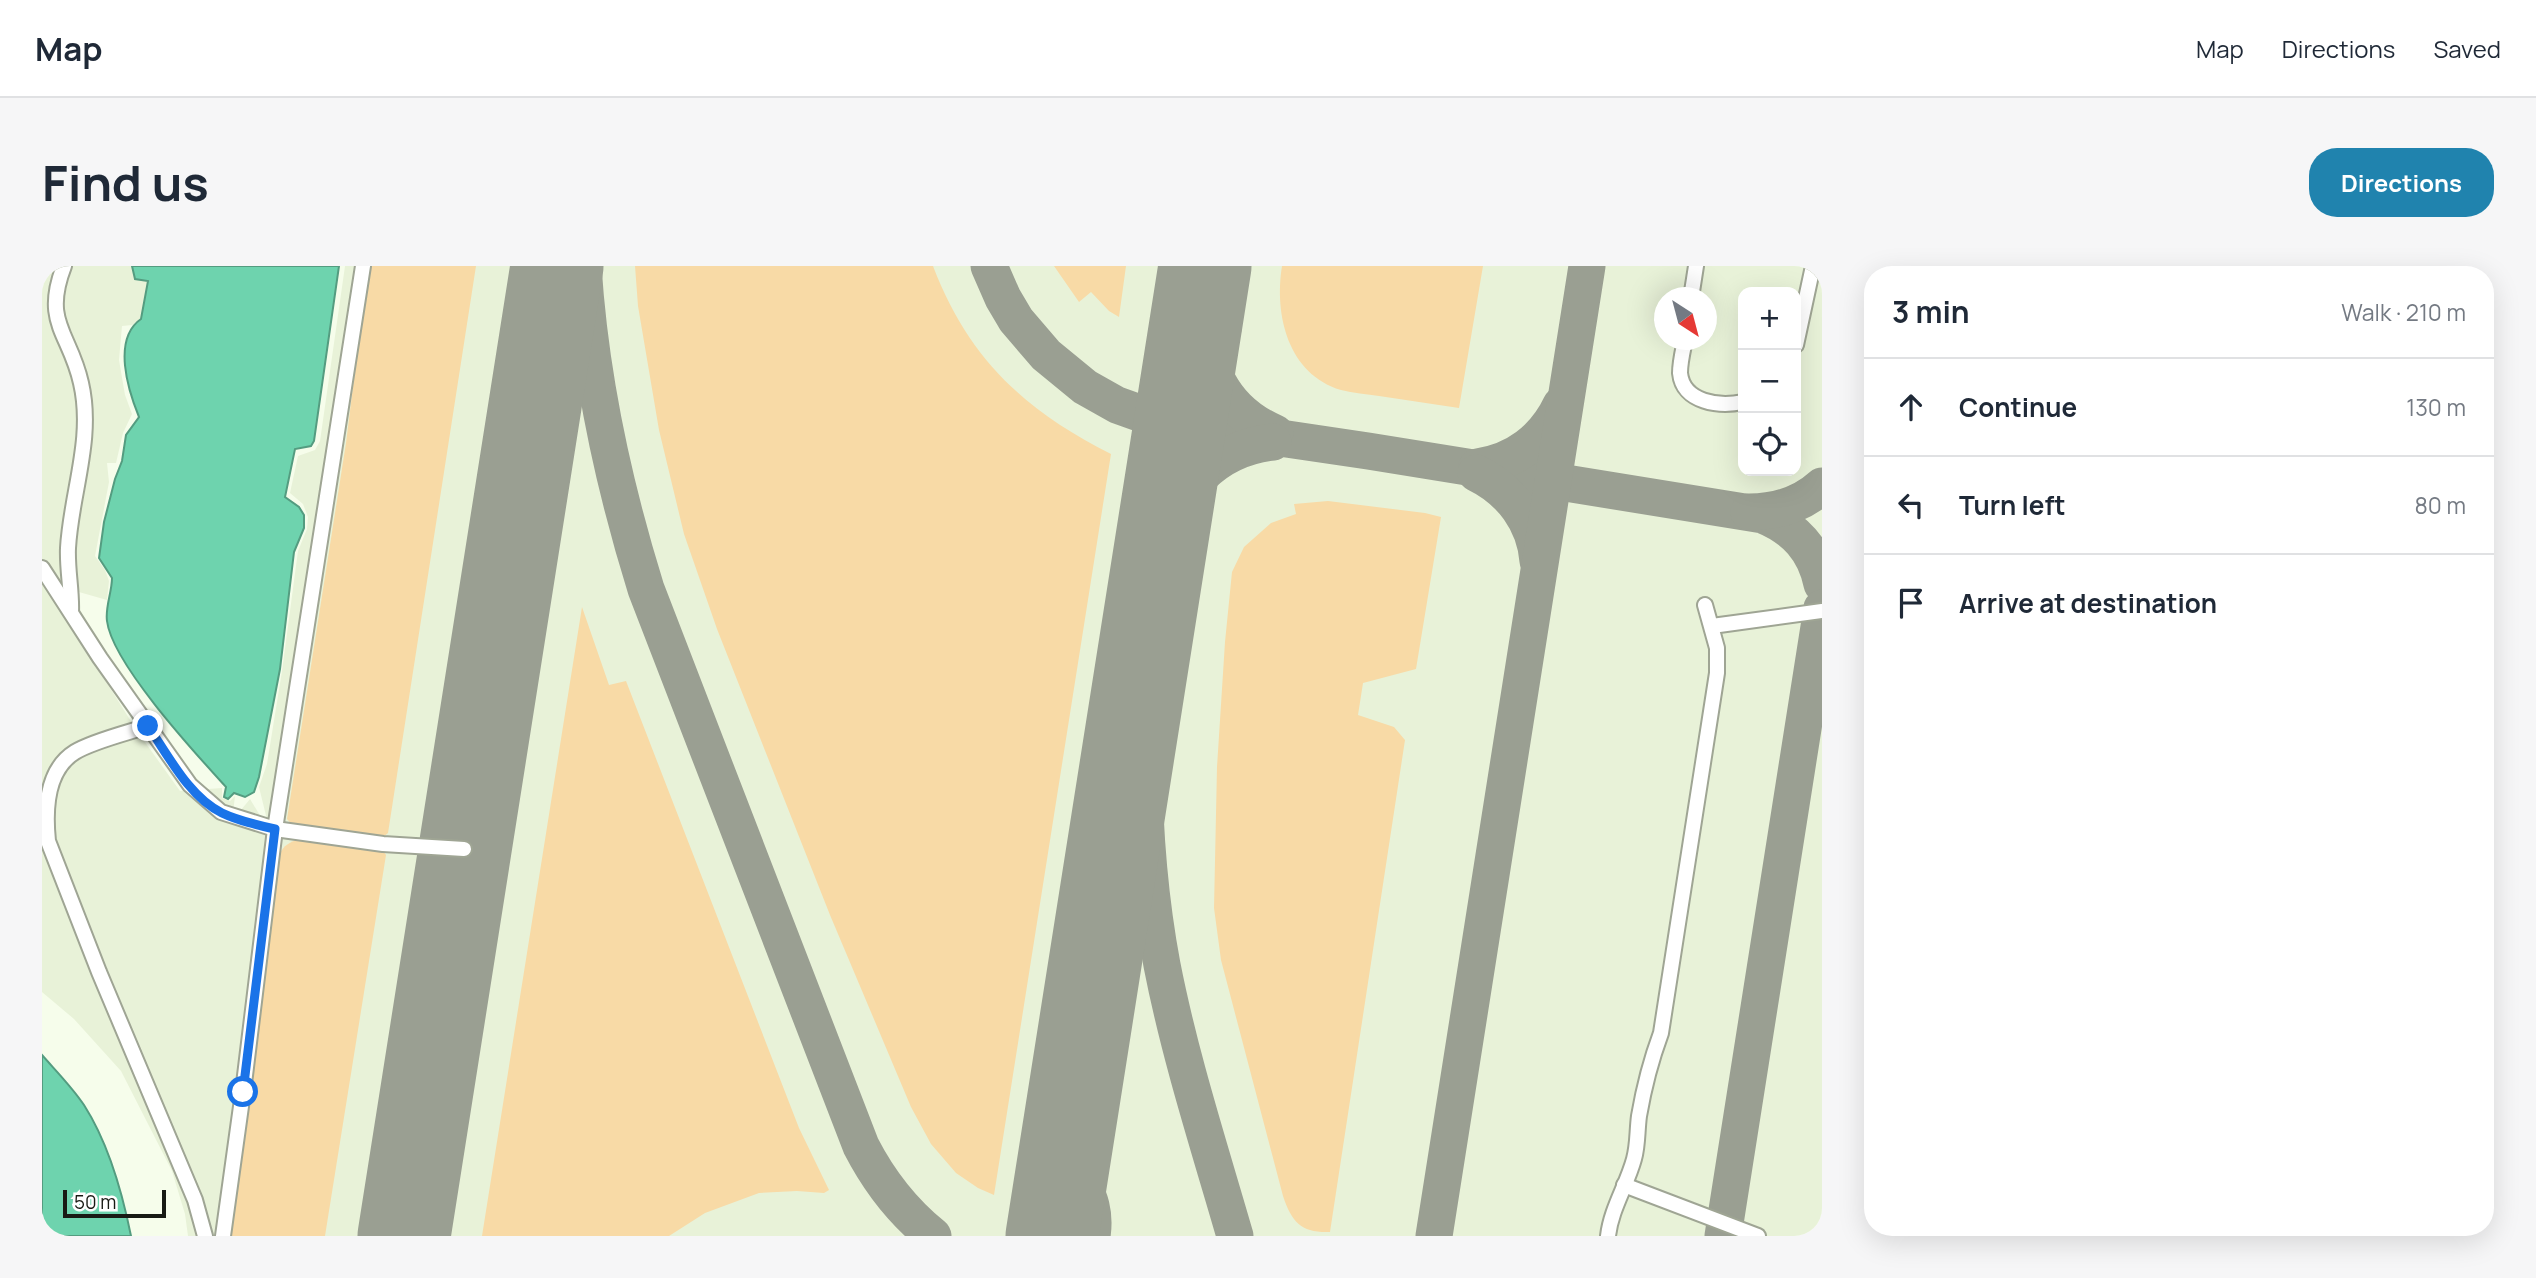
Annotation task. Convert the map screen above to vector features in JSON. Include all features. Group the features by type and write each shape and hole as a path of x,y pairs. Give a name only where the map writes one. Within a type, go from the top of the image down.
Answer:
{"lane":[{"path":"64,266 55,286 55,318 81,380 85,412 85,442 68,547 71,612"},
{"path":"223,1236 275,829 363,266"},
{"path":"1693,287 1696,266"},
{"path":"1801,322 1813,266"},
{"path":"1683,350 1680,372 1688,391 1710,403 1719,405 1738,403"},
{"path":"42,568 190,785 221,812 275,829 383,844 464,849"},
{"path":"1608,1236 1623,1185 1633,1164 1650,1062 1661,1032 1717,673 1717,648 1705,606"},
{"path":"1712,626 1822,611"},
{"path":"148,726 76,751 65,760 57,771 51,789 46,806 46,824 48,841 58,867 195,1200 205,1236"},
{"path":"1623,1185 1758,1236"}],"shaded area":[{"path":"42,266 133,266 149,280 141,319 132,325 122,326 119,360 125,395 132,414 123,433 116,463 107,463 109,482 95,556 109,581 107,600 65,588 60,608 137,731 180,791 222,788 222,798 230,801 235,796 232,821 250,799 270,832 259,787 267,764 298,551 307,529 308,517 303,504 290,493 298,456 315,450 320,441 345,266 1822,266 1822,1236 188,1236 185,1214 172,1171 121,1071 74,1019 42,992"},
{"path":"132,266 339,266 314,441 311,446 295,449 285,497 299,507 304,515 304,528 294,552 280,669 259,777 254,792 245,797 234,793 228,799 224,797 226,787 176,731 123,660 112,639 107,621 112,578 99,558 104,522 122,461 126,435 139,417 127,379 125,352 132,328 141,319 148,281 135,279"},
{"path":"368,266 476,266 388,833 383,837 294,827 287,819 346,443"},
{"path":"635,266 933,266 963,328 1003,378 1026,400 1052,419 1111,454 994,1195 956,1173 931,1144 911,1107 830,915 717,629 684,534 659,430 638,306"},
{"path":"1054,266 1126,266 1119,317 1109,311 1091,292 1079,302"},
{"path":"1282,266 1483,266 1459,408 1341,390 1308,371 1297,357 1283,323 1280,304"},
{"path":"1328,501 1441,517 1416,669 1363,683 1358,715 1394,727 1405,740 1330,1232 1320,1232 1299,1225 1283,1196 1221,960 1214,908 1217,767 1232,572 1244,547 1271,523 1296,514 1294,504"},
{"path":"582,607 609,685 626,681 799,1128 829,1190 824,1193 759,1193 705,1213 669,1236 482,1236"},
{"path":"301,839 381,848 386,855 325,1236 221,1236 279,855 287,844"},
{"path":"42,1055 79,1098 101,1136 119,1185 131,1236 42,1236"}],"taxiway":[{"path":"583,266 597,389 613,469 646,589 861,1146 892,1195 933,1236"},
{"path":"989,266 1016,320 1046,355 1085,387 1117,405 1145,415 1193,425 1763,515 1785,526 1802,542 1814,561 1822,584"},
{"path":"1206,266 1205,288 1223,329"},
{"path":"1434,1236 1587,266"},
{"path":"1198,309 1206,348 1218,383 1240,411 1275,433"},
{"path":"1477,467 1504,460 1527,447 1546,428 1561,405"},
{"path":"1161,545 1178,507 1201,476 1232,453 1273,442"},
{"path":"1476,473 1500,488 1519,509 1532,533 1538,561"},
{"path":"1749,512 1788,506 1806,498 1822,486"},
{"path":"1723,1236 1822,608"},
{"path":"1148,627 1143,754 1146,839 1155,923 1177,1034 1235,1236"},
{"path":"1075,1102 1070,1146 1090,1201 1092,1236"}],"runway":[{"path":"404,1236 557,266"},
{"path":"1052,1236 1205,266"}],"route":[{"path":"148,726 190,785 209,804 247,822 275,829 243,1092"}]}
